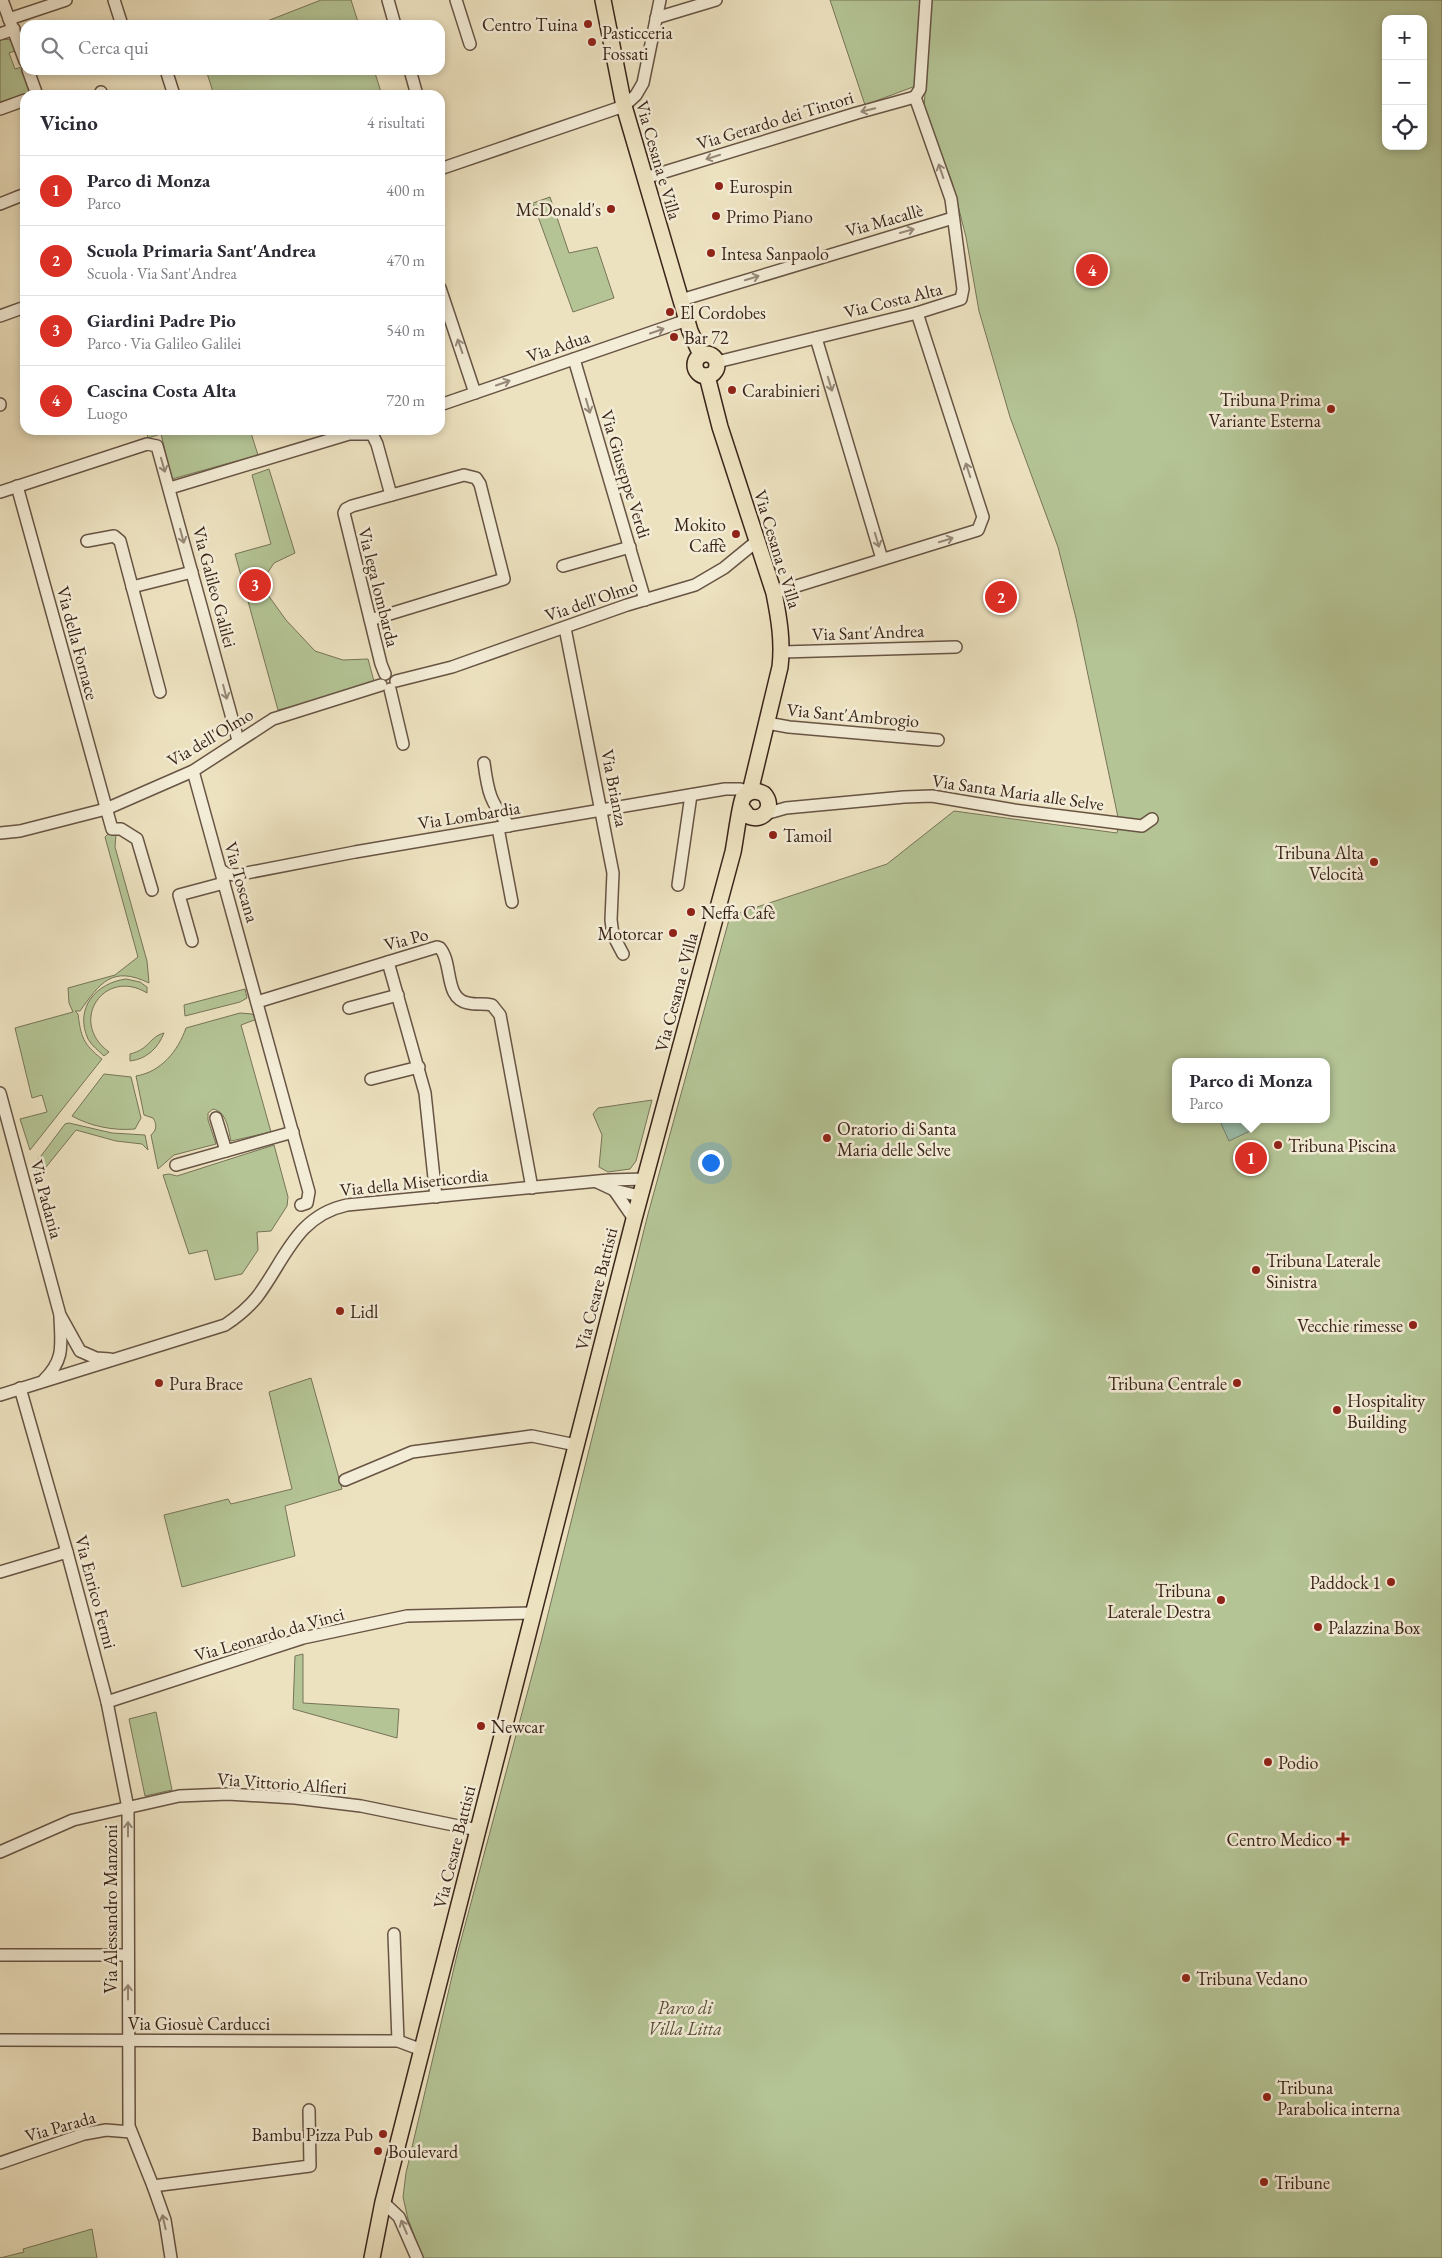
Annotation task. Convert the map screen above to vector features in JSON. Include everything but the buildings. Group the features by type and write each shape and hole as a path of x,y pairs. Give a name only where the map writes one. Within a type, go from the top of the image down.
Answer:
{"main road":[{"name":"Via Cesana e Villa","path":"603,0 624,106 686,320 700,355"},
{"path":"708,354 717,362 716,370 707,376 700,374 695,368 696,361 700,355 708,354"},
{"name":"Via Cesana e Villa","path":"655,1142 733,852 755,803 757,763 782,652 780,620 774,593 720,427 707,376"},
{"name":"Via Cesare Battisti","path":"372,2258 383,2202 655,1142"}],"street":[{"path":"2,0 20,48"},
{"path":"0,34 34,5 66,0"},
{"path":"114,0 120,20"},
{"path":"388,0 394,20"},
{"path":"456,0 470,44"},
{"path":"445,167 624,106 636,95 643,83 660,0"},
{"path":"656,18 716,0"},
{"path":"915,97 920,89 926,0"},
{"path":"30,75 35,90"},
{"path":"168,75 172,90"},
{"path":"412,75 416,90"},
{"name":"Via Gerardo dei Tintori","path":"645,178 915,97"},
{"name":"Via Costa Alta","path":"717,362 918,313 961,299 962,289 951,199 915,97"},
{"path":"0,109 20,102"},
{"path":"0,204 20,196"},
{"name":"Via Macallè","path":"681,300 953,218"},
{"path":"445,303 475,393"},
{"path":"0,316 20,309"},
{"path":"774,593 978,530 982,516 918,313"},
{"name":"Via Adua","path":"445,403 686,320"},
{"path":"816,338 882,559"},
{"name":"Via Giuseppe Verdi","path":"574,359 645,600"},
{"path":"170,488 346,435"},
{"path":"370,620 504,579 480,484 476,478 464,475 391,495 374,435"},
{"name":"Via Galileo Galilei","path":"16,486 147,444 154,444 159,448 238,740"},
{"path":"0,492 16,486"},
{"name":"Via della Fornace","path":"16,486 112,829 121,829 136,839 152,890"},
{"name":"Via lega lombarda","path":"391,495 346,509 344,520 403,744"},
{"path":"87,541 114,536 120,541 160,692"},
{"name":"Via dell'Olmo","path":"0,833 20,831 106,809 193,771 273,719 388,682 452,667 645,600 695,585 710,578 758,541"},
{"path":"564,566 630,547"},
{"path":"132,587 192,572"},
{"name":"Via Brianza","path":"565,628 613,873 611,920 613,935 623,954"},
{"name":"Via Sant'Andrea","path":"782,652 956,647"},
{"name":"Via Sant'Ambrogio","path":"766,723 789,727 938,740"},
{"path":"484,763 489,795 503,827 512,902"},
{"name":"Via Toscana","path":"193,771 309,1192 307,1203 301,1205"},
{"name":"Via Lombardia","path":"221,870 227,874 236,874 355,852 740,788 755,803"},
{"path":"678,885 691,795"},
{"name":"Via Santa Maria alle Selve","path":"755,803 786,808 932,796 1102,822 1142,826 1152,819"},
{"path":"192,941 179,895 224,882"},
{"name":"Via Po","path":"258,1002 437,947 440,948 447,963 451,985 456,997 467,1004 487,1004 498,1009 532,1188"},
{"path":"388,962 426,1093 436,1197"},
{"path":"349,1008 398,995"},
{"path":"371,1079 419,1067"},
{"name":"Via Padania","path":"0,1093 60,1315 61,1354 55,1369 43,1381"},
{"path":"216,1118 226,1151"},
{"path":"176,1165 293,1132"},
{"name":"Via della Misericordia","path":"0,1395 216,1328 242,1314 257,1297 298,1234 316,1217 329,1210 347,1205 645,1178"},
{"name":"Via della Misericordia","path":"595,1182 614,1190 640,1196"},
{"path":"614,1190 634,1219"},
{"name":"Via Padania","path":"60,1315 80,1351 96,1358 114,1360"},
{"name":"Via Padania","path":"74,1340 76,1371"},
{"path":"61,1347 76,1371"},
{"name":"Via Enrico Fermi","path":"20,1388 67,1552 107,1702 128,1808"},
{"path":"345,1480 412,1452 532,1436 576,1445"},
{"path":"0,1572 67,1552"},
{"name":"Via Leonardo da Vinci","path":"107,1702 303,1638 407,1616 533,1613"},
{"name":"Via Vittorio Alfieri","path":"0,1852 73,1820 179,1796 232,1794 361,1806 478,1830"},
{"name":"Via Alessandro Manzoni","path":"128,1808 127,2041 129,2126 154,2186 164,2220 171,2258"},
{"path":"394,1934 398,2041"},
{"path":"0,1955 128,1955"},
{"name":"Via Giosuè Carducci","path":"0,2040 398,2041 422,2050"},
{"path":"154,2186 310,2166 309,2110"},
{"name":"Via Parada","path":"0,2162 84,2134 106,2130 131,2132"},
{"path":"383,2202 400,2217 417,2258"}],"green space":[{"path":"321,0 351,0 357,20 270,20"},
{"path":"830,0 922,0 916,83 913,87 865,105"},
{"name":"Parco di Villa Litta","path":"931,0 1442,0 1442,2258 423,2258 408,2219 403,2197 406,2173 457,1955 541,1642 648,1214 730,916 887,864 954,811 1117,833 1119,822 1076,618 1058,547 1010,417 979,311 966,237 952,182 924,108"},
{"path":"0,40 11,40 15,51 9,53 15,69 20,68 20,75 25,75 31,89 20,90 20,98 0,106"},
{"path":"208,75 376,75 380,90 212,90"},
{"path":"550,197 569,253 597,247 614,298 573,312 533,203"},
{"path":"147,435 158,435 148,438"},
{"path":"161,435 252,435 258,455 172,479"},
{"path":"269,469 295,553 274,563 266,575 268,595 286,620 315,651 343,660 368,659 375,685 278,710 235,554 271,544 252,475"},
{"path":"108,834 116,834 115,847 147,961 149,983 125,976 108,980 94,992 80,1011 75,1011 78,1014 84,1040 102,1059 30,1150 20,1119 47,1112 42,1095 32,1098 15,1028 73,1012 69,1003 68,988 115,975 138,957 105,837"},
{"path":"126,979 140,982 147,987 147,993 132,987 117,987 105,992 97,1001 91,1013 91,1026 97,1039 109,1052 104,1056 88,1039 84,1028 86,1007 90,999 105,986 115,981"},
{"path":"245,989 247,998 240,1002 185,1016 184,1005"},
{"path":"240,1013 252,1014 257,1019 241,1025 271,1132 231,1141 224,1117 213,1109 208,1113 208,1120 216,1144 174,1155 158,1169 151,1135 156,1127 155,1122 153,1118 144,1115 136,1076 145,1074 161,1065 178,1045 186,1028"},
{"path":"164,1033 159,1043 151,1052 142,1058 130,1061 130,1054 142,1049 155,1037"},
{"path":"104,1074 131,1077 141,1118 135,1129 102,1127 86,1123 72,1116"},
{"path":"652,1100 636,1161 630,1169 608,1172 599,1167 602,1135 593,1114 598,1108"},
{"path":"69,1123 112,1133 145,1135 148,1150 142,1144 116,1141 76,1130 38,1177 35,1164 65,1124"},
{"path":"274,1145 288,1197 287,1206 271,1231 257,1232 258,1250 242,1274 215,1280 207,1250 189,1254 163,1175 177,1176"},
{"path":"311,1378 342,1489 285,1506 295,1556 182,1587 164,1515 228,1499 231,1504 292,1489 269,1392"},
{"path":"303,1654 303,1703 399,1709 397,1738 293,1709 295,1656"},
{"path":"156,1712 172,1790 145,1796 129,1719"},
{"path":"92,2229 97,2258 0,2258 24,2252 23,2249"}],"shaded area":[{"path":"1221,1123 1247,1123 1250,1131 1229,1141"}],"place":[{"name":"Centro Tuina","path":"588,24"},
{"name":"Pasticceria Fossati","path":"592,42"},
{"name":"Eurospin","path":"719,186"},
{"name":"McDonald's","path":"611,209"},
{"name":"Primo Piano","path":"716,216"},
{"name":"Intesa Sanpaolo","path":"711,253"},
{"name":"Cascina Costa Alta","path":"1092,270"},
{"name":"El Cordobes","path":"670,312"},
{"name":"Bar 72","path":"674,337"},
{"name":"Carabinieri","path":"732,390"},
{"name":"Tribuna Prima Variante Esterna","path":"1331,409"},
{"name":"Mokito Caffè","path":"736,534"},
{"name":"Giardini Padre Pio","path":"255,585"},
{"name":"Scuola Primaria Sant'Andrea","path":"1001,597"},
{"name":"Tamoil","path":"773,835"},
{"name":"Tribuna Alta Velocità","path":"1374,862"},
{"name":"Neffa Cafè","path":"691,912"},
{"name":"Motorcar","path":"673,933"},
{"name":"Oratorio di Santa Maria delle Selve","path":"827,1138"},
{"name":"Tribuna Piscina","path":"1278,1145"},
{"name":"Parco di Monza","path":"1251,1158"},
{"name":"Tribuna Laterale Sinistra","path":"1256,1270"},
{"name":"Lidl","path":"340,1311"},
{"name":"Vecchie rimesse","path":"1413,1325"},
{"name":"Pura Brace","path":"159,1383"},
{"name":"Tribuna Centrale","path":"1237,1383"},
{"name":"Hospitality Building","path":"1337,1410"},
{"name":"Paddock 1","path":"1391,1582"},
{"name":"Tribuna Laterale Destra","path":"1221,1600"},
{"name":"Palazzina Box","path":"1318,1627"},
{"name":"Newcar","path":"481,1726"},
{"name":"Podio","path":"1268,1762"},
{"name":"Centro Medico","path":"1343,1839"},
{"name":"Tribuna Vedano","path":"1186,1978"},
{"name":"Tribuna Parabolica interna","path":"1267,2097"},
{"name":"Bambu Pizza Pub","path":"383,2134"},
{"name":"Boulevard","path":"378,2151"},
{"name":"Tribune","path":"1264,2182"}]}
